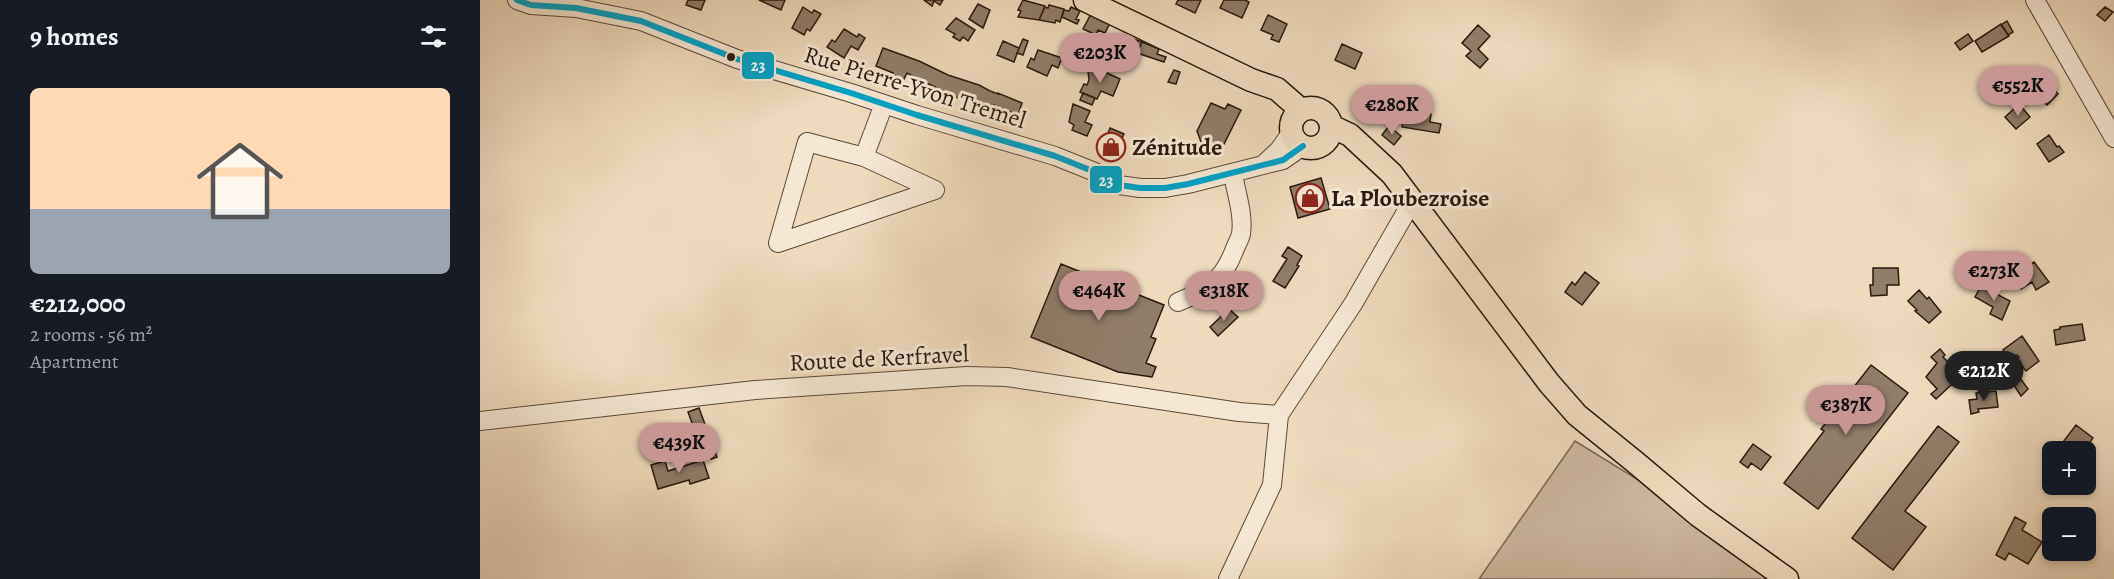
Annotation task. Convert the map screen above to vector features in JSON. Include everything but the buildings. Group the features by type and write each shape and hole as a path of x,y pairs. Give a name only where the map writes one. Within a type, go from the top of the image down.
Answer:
{"main road":[{"path":"1085,0 1251,80 1307,130 1367,150 1392,174 1415,203 1480,293 1549,383 1577,415 1698,515 1787,579"}],"street":[{"name":"Rue Pierre-Yvon Tremel","path":"517,0 531,5 576,8 641,21 737,59 1055,156 1095,172 1112,184 1140,188 1165,188 1233,174 1264,164 1307,130"},
{"path":"2035,0 2114,138"},
{"path":"864,157 884,104"},
{"path":"807,142 864,157 935,190 778,243 807,142"},
{"path":"1178,302 1200,293 1218,280 1232,256 1241,234 1233,174"},
{"path":"1228,579 1272,485 1279,415 1353,304 1406,212 1415,203"},
{"name":"Route de Kerfravel","path":"480,421 755,390 967,376 1007,377 1239,412 1279,415"}],"shaded area":[{"path":"1575,441 1799,579 1479,579"}],"transit line":[{"name":"23","path":"517,0 531,5 576,8 641,21 737,59 1055,156 1095,172 1112,184 1140,188 1165,188 1188,184 1283,160 1303,146"}],"place":[{"name":"Zénitude","path":"1111,147"},
{"name":"La Ploubezroise","path":"1310,198"}]}
